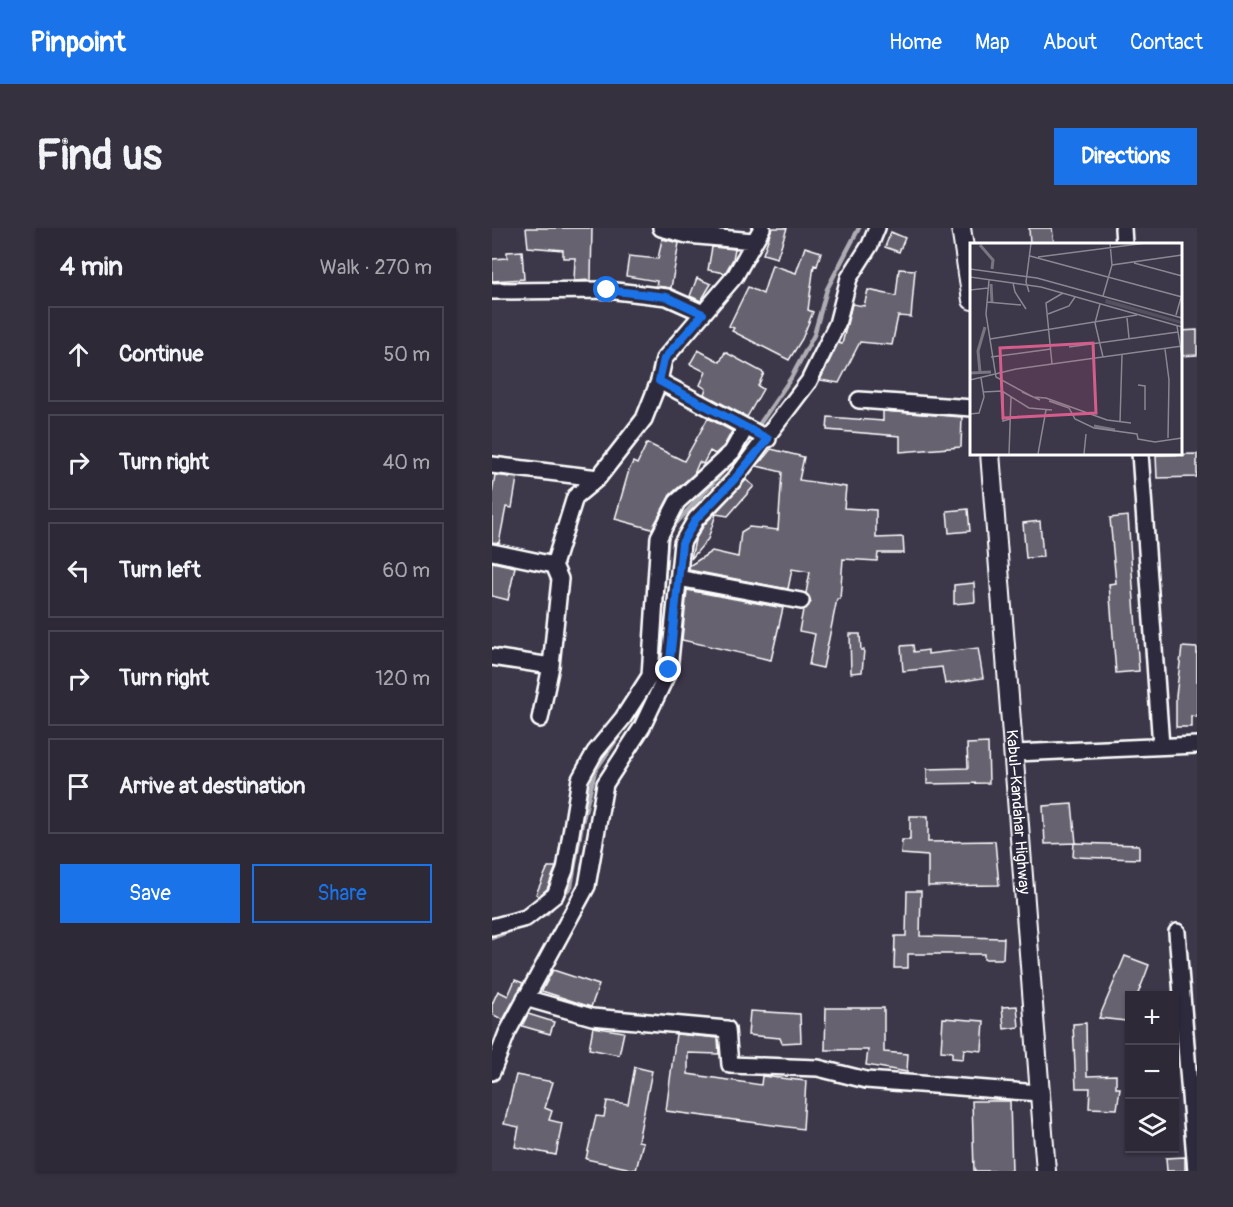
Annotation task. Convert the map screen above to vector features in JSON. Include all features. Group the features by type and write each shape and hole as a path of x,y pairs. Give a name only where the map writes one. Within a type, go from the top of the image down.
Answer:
{"main road":[{"path":"961,228 970,287"},
{"name":"Kabul–Kandahar Highway","path":"990,454 1046,1171"}],"street":[{"path":"540,719 551,666 561,579 554,564 574,497 598,478 644,419 659,381 664,359 735,276 757,234 687,235 661,228"},
{"path":"492,927 526,918 555,895 565,870 580,779 595,752 623,717 657,677 669,670 682,543 696,519 733,481 809,381 837,324 849,278 870,245 877,228"},
{"path":"1123,228 1124,243"},
{"path":"492,291 607,290 667,297 703,314"},
{"path":"659,381 765,437"},
{"path":"859,400 970,408"},
{"path":"492,1072 507,1033 586,886 605,784 642,727 657,677 661,533 677,502 732,452 746,427"},
{"path":"1140,454 1161,746"},
{"path":"492,465 598,478"},
{"path":"661,533 686,536"},
{"path":"492,552 554,564"},
{"path":"678,578 801,601"},
{"path":"492,657 551,666"},
{"path":"1015,753 1197,745"},
{"path":"1177,932 1196,1171"},
{"path":"525,998 592,1017 727,1029 730,1065 818,1068 866,1080 1040,1093"}],"building":[{"path":"526,228 592,228 591,280 574,281 575,258 563,258 563,250 528,247"},
{"path":"772,228 787,228 777,258 763,254"},
{"path":"1029,228 1052,228 1054,243 1030,243"},
{"path":"891,232 905,238 899,252 885,247"},
{"path":"662,239 679,243 671,288 656,286 657,281 626,276 629,256 658,259"},
{"path":"712,247 735,249 733,259 725,273 708,270"},
{"path":"805,247 821,252 817,266 814,265 808,310 813,312 802,339 789,360 732,331 734,328 729,326 748,287 763,294 772,265 796,273"},
{"path":"522,251 524,279 492,281 492,259 507,258 507,252"},
{"path":"899,269 915,270 911,317 898,316 892,345 860,342 839,383 820,380 838,343 842,344 852,304 864,306 868,290 896,296"},
{"path":"697,278 711,284 701,301 690,296"},
{"path":"1197,330 1197,355 1182,356 1182,331"},
{"path":"698,350 720,362 725,352 764,373 758,386 763,389 747,417 704,394 706,389 700,385 706,372 690,364"},
{"path":"883,411 962,417 961,447 900,452 900,436 827,430 828,417 883,421"},
{"path":"708,418 732,431 724,446 715,454 710,451 703,464 699,462 694,474 670,495 652,529 615,519 629,470 633,462 637,464 647,443 684,461"},
{"path":"771,449 804,457 799,480 846,487 844,508 876,510 876,538 903,537 904,553 878,553 877,561 843,559 840,599 837,599 823,668 809,665 815,634 799,631 803,610 811,602 806,593 810,572 792,569 788,589 689,570 689,566 712,551 738,557 741,532 749,527 778,530 782,472 757,466"},
{"path":"1197,454 1197,477 1157,478 1156,455"},
{"path":"495,475 517,478 512,508 506,507 499,543 492,542 492,494"},
{"path":"746,480 754,486 728,516 716,514 708,539 691,559 695,540 704,525"},
{"path":"968,509 970,531 949,533 947,511"},
{"path":"1128,516 1139,671 1116,673 1109,584 1116,583 1110,518"},
{"path":"1040,521 1043,557 1026,558 1023,523"},
{"path":"492,562 515,567 508,600 492,596"},
{"path":"974,583 975,602 954,604 954,585"},
{"path":"687,590 783,608 771,660 682,640"},
{"path":"850,634 860,634 861,650 864,650 862,672 851,673"},
{"path":"913,645 914,652 928,650 928,654 978,648 983,678 945,684 942,667 903,671 901,646"},
{"path":"1182,647 1197,648 1197,717 1191,716 1191,727 1176,727 1176,696"},
{"path":"988,743 989,783 927,784 927,769 968,768 967,744"},
{"path":"1072,804 1076,843 1045,844 1043,806"},
{"path":"910,816 928,816 928,842 995,841 999,885 928,886 928,856 901,854 902,840 910,840"},
{"path":"1074,843 1139,845 1139,859 1073,857"},
{"path":"548,867 556,867 547,889 539,896 536,894"},
{"path":"907,891 921,891 920,936 1004,938 1003,959 984,959 984,954 908,954 908,968 894,968 895,936 906,936"},
{"path":"1125,956 1149,965 1139,991 1125,991 1125,1021 1099,1018"},
{"path":"553,970 599,985 591,1007 542,991"},
{"path":"515,980 523,983 503,1020 492,1014 492,1004 498,991 508,996"},
{"path":"1017,1006 1019,1027 1004,1029 1002,1007"},
{"path":"826,1008 884,1008 884,1052 908,1054 907,1072 866,1065 868,1050 825,1050"},
{"path":"750,1011 800,1014 801,1042 782,1043 780,1038 748,1035"},
{"path":"528,1014 554,1022 550,1034 522,1026"},
{"path":"943,1018 984,1021 982,1051 964,1049 963,1059 952,1058 952,1052 941,1051"},
{"path":"1086,1023 1087,1076 1116,1075 1116,1088 1120,1088 1117,1109 1089,1108 1090,1088 1076,1088 1073,1024"},
{"path":"593,1027 624,1032 619,1055 589,1049"},
{"path":"676,1034 718,1038 719,1054 688,1053 688,1074 761,1085 762,1076 806,1081 803,1129 666,1111"},
{"path":"635,1067 652,1071 638,1141 643,1142 636,1170 586,1159 596,1116 604,1117 607,1101 628,1104"},
{"path":"516,1075 553,1082 545,1108 552,1111 549,1120 562,1123 556,1155 515,1147 519,1127 504,1124"},
{"path":"972,1101 1010,1101 1012,1171 974,1171"},
{"path":"1185,1157 1185,1171 1167,1171 1166,1158"}],"waterway":[{"path":"737,457 791,378 814,335 827,289 859,228"},
{"path":"659,648 668,532 729,465"},
{"path":"535,919 547,913 571,886 582,823 595,771 646,696"},
{"path":"492,938 522,926"}],"route":[{"path":"607,290 667,297 703,314 664,359 659,381 768,439 733,481 696,519 682,543 669,670"}]}
